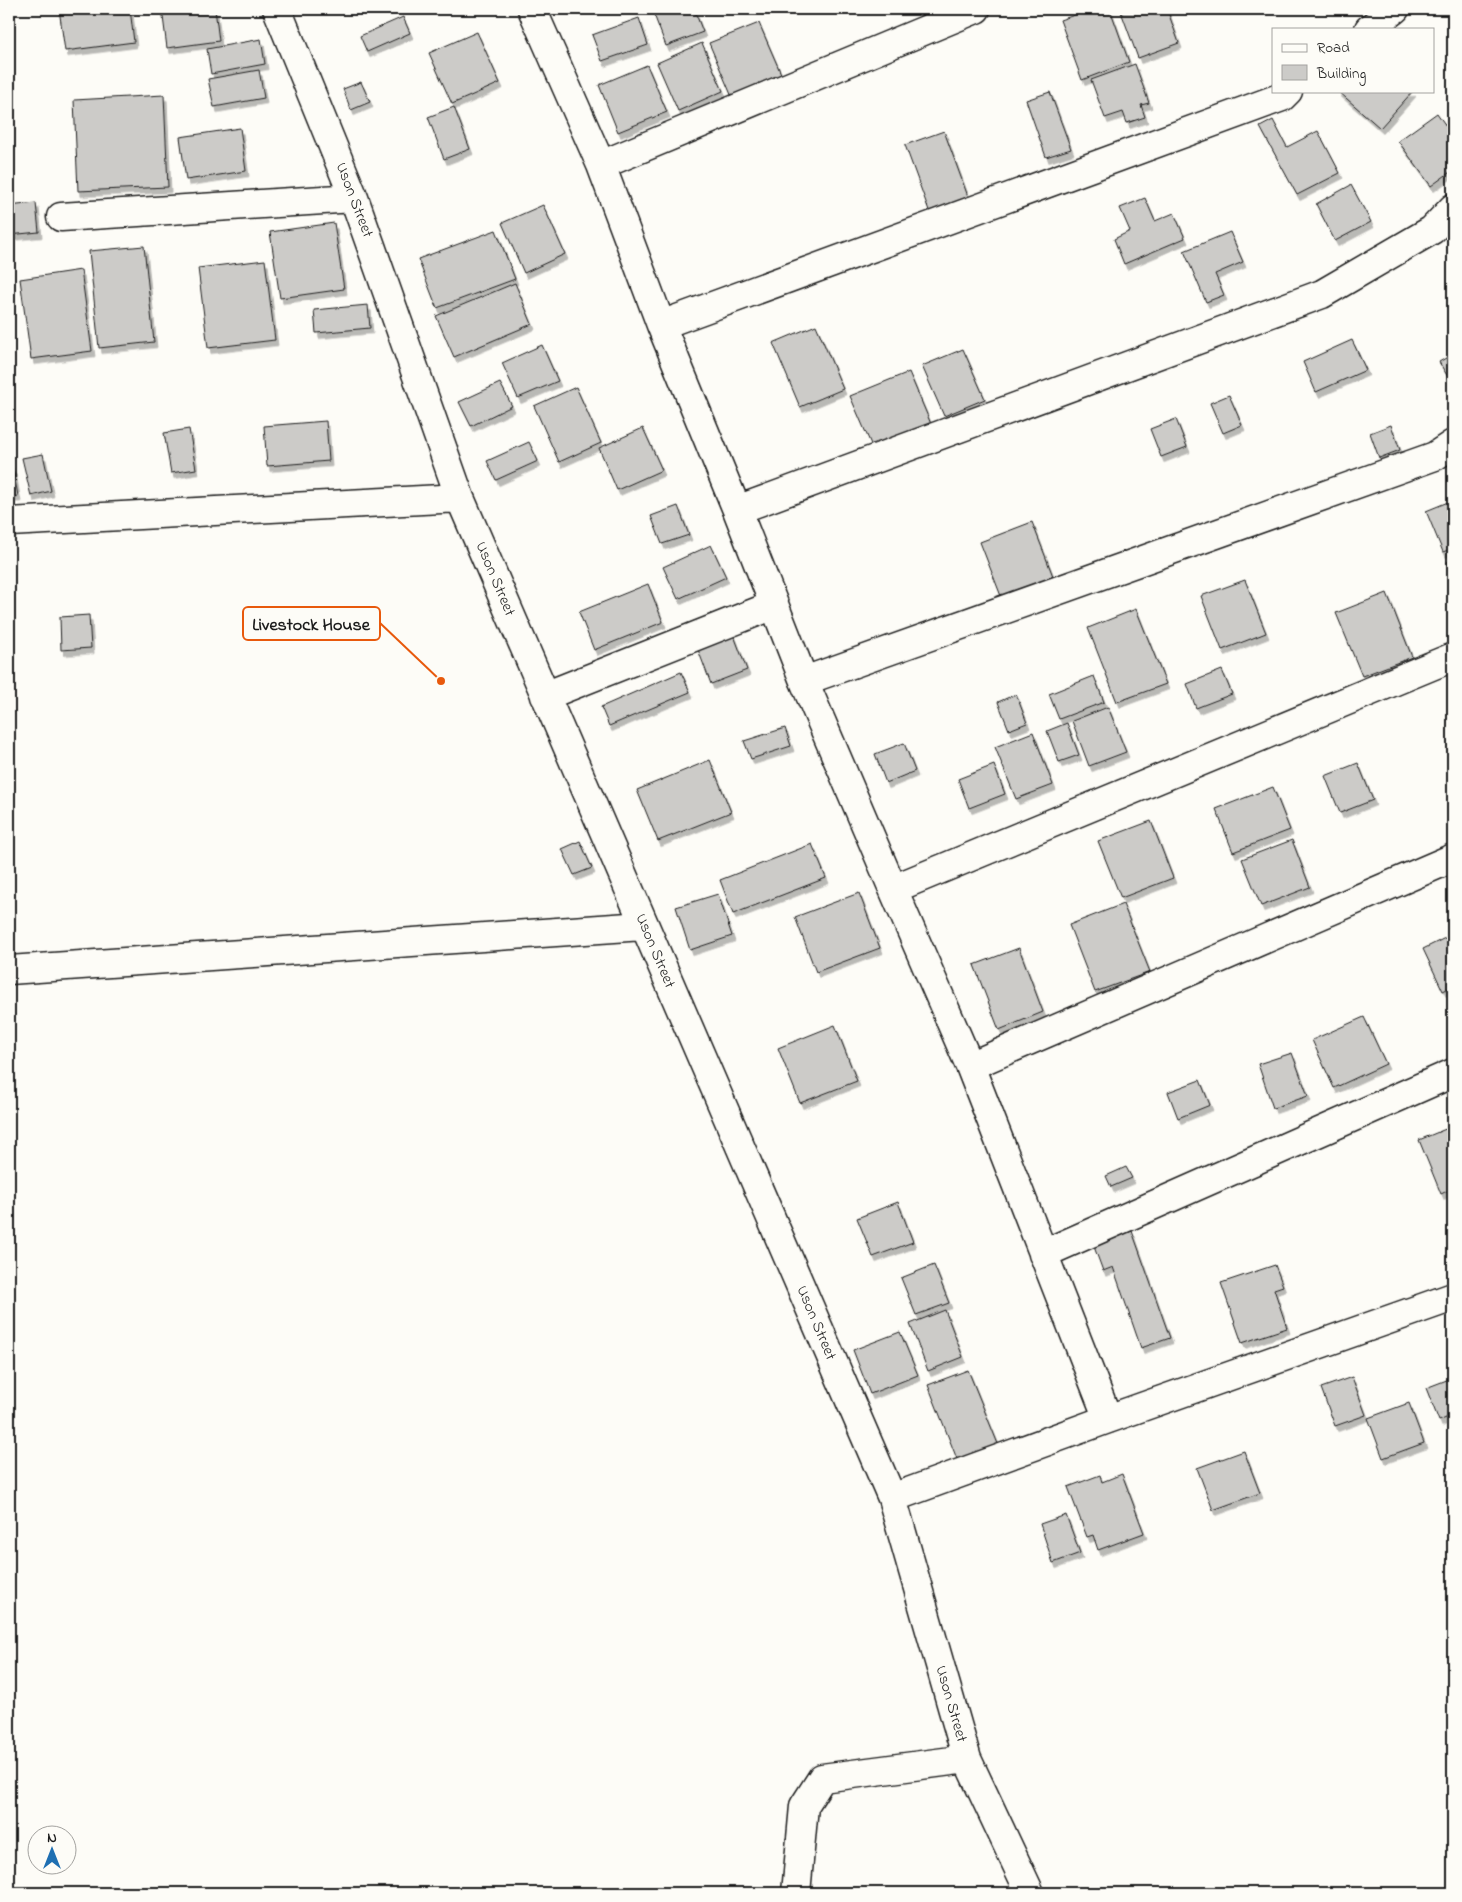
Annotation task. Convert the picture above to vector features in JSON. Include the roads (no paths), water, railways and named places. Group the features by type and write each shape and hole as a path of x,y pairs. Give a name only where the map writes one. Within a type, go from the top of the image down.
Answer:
{"street":[{"name":"Uson Street","path":"277,9 354,198 460,498 643,926 892,1498 967,1759 1030,1893"},
{"path":"532,9 601,165 661,325 737,510 804,681 892,889 970,1066 1108,1419"},
{"path":"601,165 976,9"},
{"path":"1370,28 1395,9"},
{"path":"661,325 1282,96 1287,92"},
{"path":"61,217 354,198"},
{"path":"737,510 1322,294 1432,230 1453,208"},
{"path":"804,681 1435,456 1453,444"},
{"path":"9,522 460,498"},
{"path":"545,696 774,605"},
{"path":"892,889 1453,657"},
{"path":"970,1066 1453,858"},
{"path":"9,970 643,926"},
{"path":"1043,1254 1453,1073"},
{"path":"892,1498 1108,1419 1453,1297"},
{"path":"796,1893 804,1806 822,1778 967,1759"}],"place":[{"name":"Livestock House","path":"441,681"}]}
